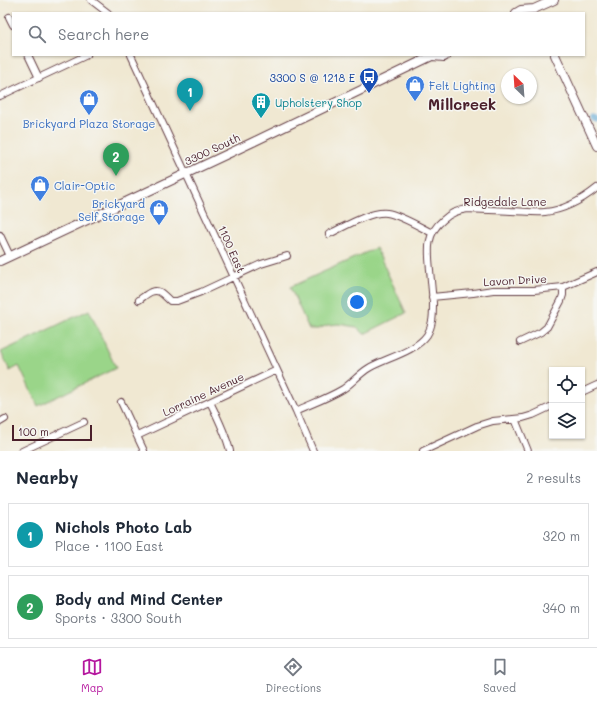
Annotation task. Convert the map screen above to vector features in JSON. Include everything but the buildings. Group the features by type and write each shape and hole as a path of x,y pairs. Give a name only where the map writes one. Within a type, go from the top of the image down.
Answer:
{"main road":[{"path":"518,12 532,9 554,0"},
{"name":"3300 South","path":"0,261 434,56 446,56"},
{"path":"555,56 597,146"}],"street":[{"path":"91,0 107,12"},
{"path":"9,17 12,23"},
{"path":"28,56 39,78"},
{"path":"0,96 85,56"},
{"name":"1100 East","path":"131,56 296,411 313,451"},
{"name":"Ridgedale Lane","path":"432,233 437,225 445,218 458,211 468,209 544,212 560,209 574,203 597,188"},
{"path":"296,411 342,389 370,368 419,344 428,334 432,324 433,312 428,247 432,233 395,216 382,213 369,216 329,234"},
{"path":"0,235 10,256"},
{"path":"139,300 151,292 156,291 160,292 170,301 177,301 201,292 261,264 287,256"},
{"name":"Lavon Drive","path":"432,297 498,290 534,290 563,287 597,272"},
{"path":"520,342 542,332 547,327 561,301 563,287"},
{"name":"Lorraine Avenue","path":"137,436 277,370"},
{"path":"585,391 597,385"},
{"path":"121,402 144,451"},
{"path":"210,402 226,437 230,451"},
{"path":"423,451 477,426 493,421 523,418 549,407"},
{"path":"515,419 528,451"},
{"path":"22,451 84,422"}],"green space":[{"path":"376,248 406,313 364,334 357,327 339,324 328,325 318,329 309,329 290,287"},
{"path":"89,310 116,368 38,406 19,366 10,371 1,352"}],"place":[{"name":"3300 S @ 1218 E","path":"369,94"},
{"name":"Felt Lighting","path":"415,102"},
{"name":"Nichols Photo Lab","path":"190,111"},
{"name":"Brickyard Plaza Storage","path":"89,116"},
{"name":"Upholstery Shop","path":"261,119"},
{"name":"Body and Mind Center","path":"116,176"},
{"name":"Clair-Optic","path":"40,202"},
{"name":"Brickyard Self Storage","path":"159,226"}],"district":[{"name":"Millcreek","path":"462,104"}]}
